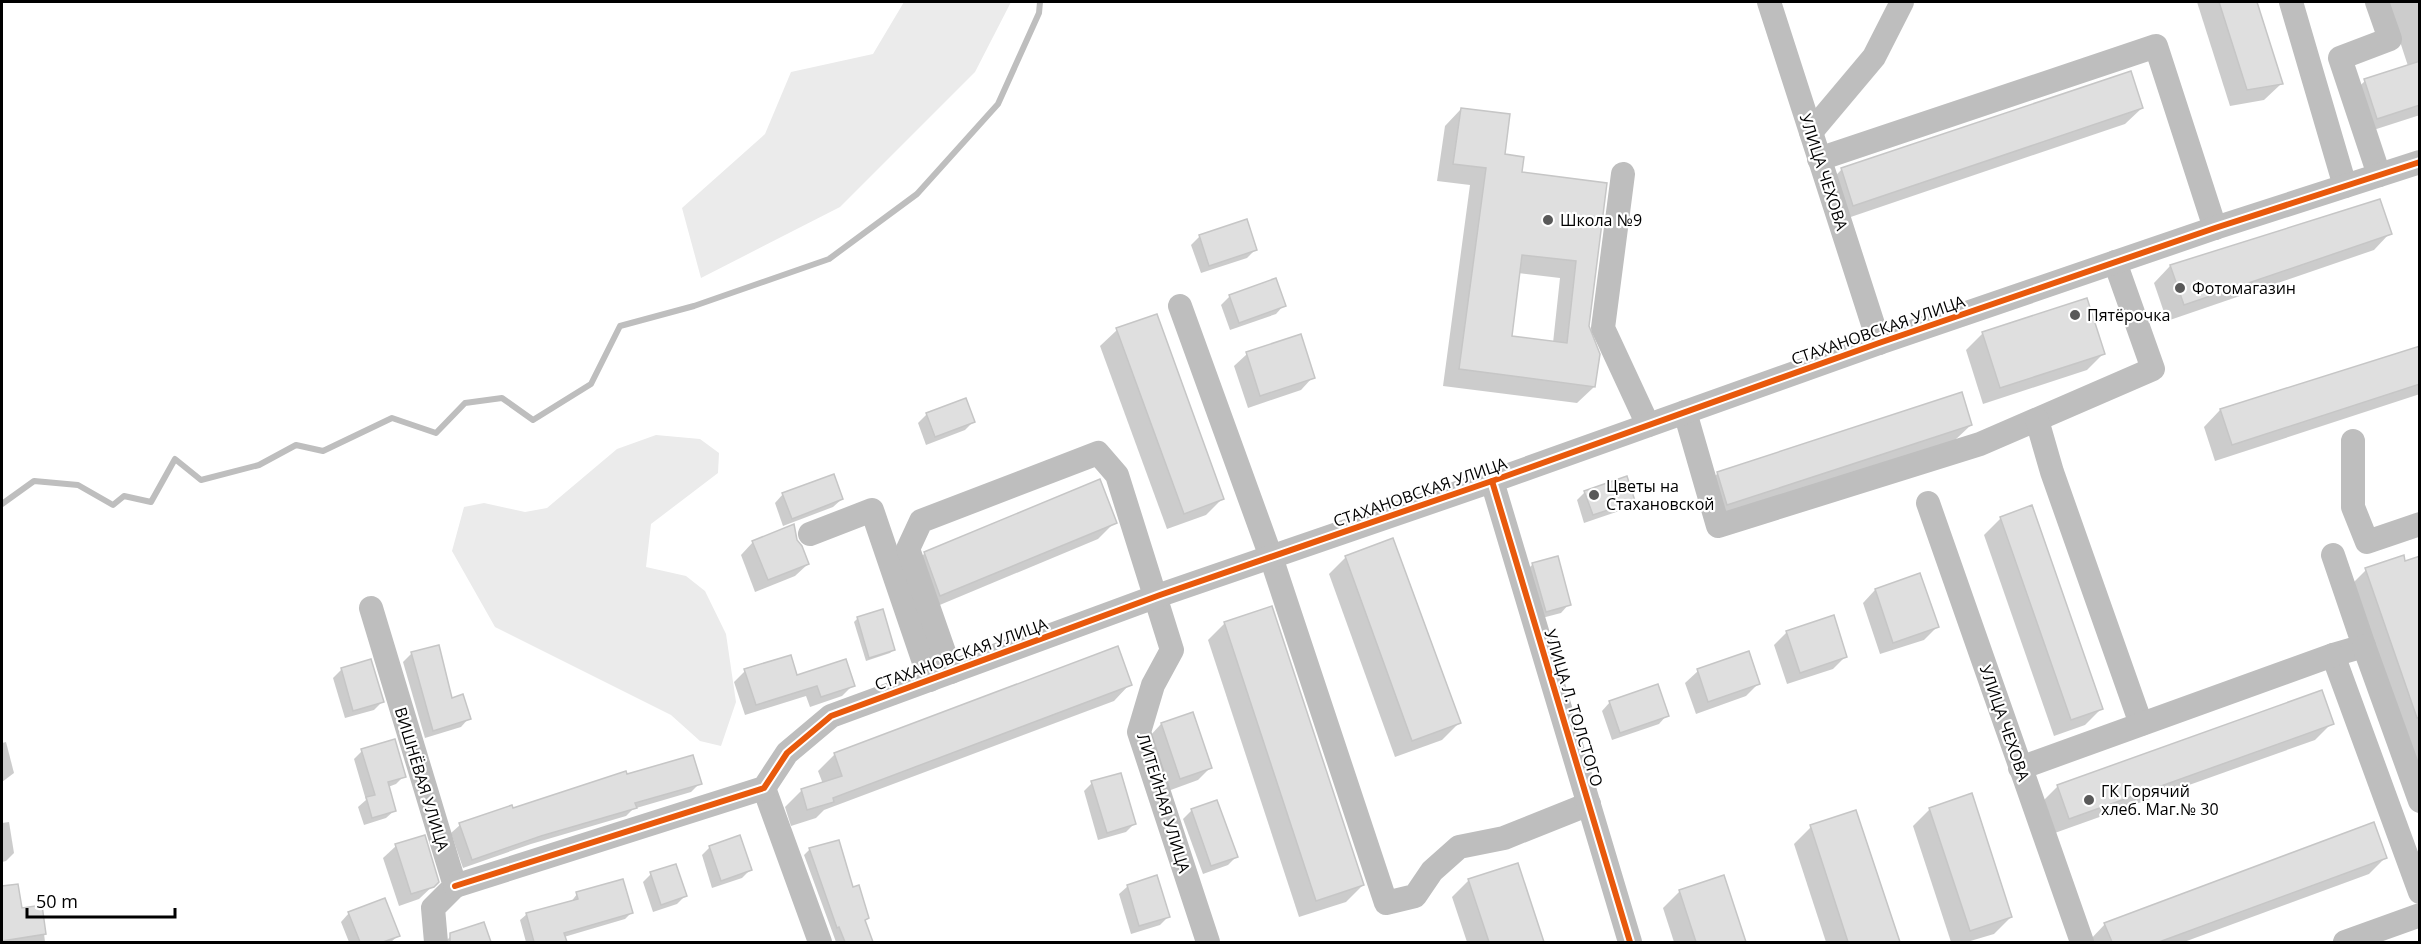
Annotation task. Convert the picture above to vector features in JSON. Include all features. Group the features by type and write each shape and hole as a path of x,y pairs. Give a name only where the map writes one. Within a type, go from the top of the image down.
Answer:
{"street":[{"name":"УЛИЦА ЧЕХОВА","path":"1769,2 1879,343"},
{"path":"1811,132 1874,57 1902,2"},
{"path":"2291,2 2345,186"},
{"path":"2377,2 2390,39 2340,58 2379,176"},
{"path":"1819,159 2156,46 2215,228"},
{"name":"СТАХАНОВСКАЯ УЛИЦА","path":"764,788 788,753 831,716 1156,597 1492,481 1879,343 2215,228 2420,162"},
{"path":"1623,174 1603,328 1648,425"},
{"path":"1685,412 1718,526 1980,444 2153,369 2115,262"},
{"path":"1180,306 1271,557 1386,903 1414,896 1432,871 1459,847 1504,838 1588,804"},
{"path":"2037,420 2052,472 2141,724"},
{"path":"2354,441 2354,507 2367,542 2420,524"},
{"name":"ЛИТЕЙНАЯ УЛИЦА","path":"941,676 908,549 921,521 1098,453 1117,475 1172,650 1153,686 1139,732 1208,942"},
{"name":"УЛИЦА Л. ТОЛСТОГО","path":"1492,481 1630,942"},
{"name":"УЛИЦА ЧЕХОВА","path":"1928,503 2082,942"},
{"path":"810,534 872,510 941,676"},
{"path":"2333,555 2420,801"},
{"name":"ВИШНЁВАЯ УЛИЦА","path":"371,608 455,886"},
{"path":"2020,768 2333,655 2364,646"},
{"path":"2333,655 2420,892"},
{"path":"436,942 434,908 455,886 764,788 820,942"},
{"path":"2345,942 2420,915"}],"shaded area":[{"path":"904,2 1011,2 975,72 840,207 701,278 682,208 765,134 791,72 873,54"},
{"path":"656,435 700,439 719,453 718,473 651,524 646,567 686,576 705,591 726,634 736,702 721,746 700,741 671,715 495,627 452,551 464,507 484,503 525,512 547,508 617,449"}],"building":[{"path":"2219,2 2257,2 2283,84 2247,90"},
{"path":"2420,61 2420,105 2377,119 2364,79"},
{"path":"2131,71 2143,108 1853,206 1841,168"},
{"name":"Школа №9","path":"1461,108 1510,114 1505,154 1524,157 1522,172 1607,183 1589,326 1600,354 1595,387 1459,369 1486,168 1453,164","holes":["1522,255 1576,261 1567,343 1512,336"]},
{"path":"2380,199 2392,234 2184,305 2170,265"},
{"path":"1247,219 1257,250 1209,266 1199,235"},
{"path":"1276,278 1286,306 1239,323 1229,295"},
{"path":"2087,298 2105,354 2000,388 1982,332"},
{"path":"1157,314 1224,499 1184,514 1116,328"},
{"path":"1301,334 1315,378 1260,396 1246,352"},
{"path":"2420,346 2420,384 2232,445 2220,409"},
{"path":"1962,392 1972,425 1727,505 1717,472"},
{"path":"966,398 975,422 935,437 926,413"},
{"path":"834,474 843,499 792,519 782,493"},
{"path":"1627,476 1635,501 1593,515 1584,491"},
{"path":"1100,479 1117,523 940,596 924,552"},
{"path":"2032,505 2103,709 2071,720 2000,517"},
{"path":"794,524 797,540 809,564 768,580 752,541"},
{"path":"1393,538 1461,723 1412,741 1345,556"},
{"path":"2404,555 2405,561 2420,556 2420,717 2417,718 2365,568"},
{"path":"1558,556 1571,605 1546,612 1532,563"},
{"path":"1920,573 1939,627 1893,643 1875,589"},
{"path":"1272,606 1364,885 1316,901 1224,622"},
{"path":"883,609 895,650 869,658 857,617"},
{"path":"1834,615 1847,657 1800,673 1786,631"},
{"path":"439,645 452,698 463,694 471,719 433,731 411,652"},
{"path":"1118,646 1132,685 833,798 834,802 807,810 801,789 842,776 834,753"},
{"path":"1749,651 1760,684 1708,702 1697,669"},
{"path":"791,655 797,675 846,659 855,686 821,697 817,686 756,705 744,669"},
{"path":"371,659 384,702 353,711 341,668"},
{"path":"1658,684 1669,716 1620,733 1609,701"},
{"path":"2322,690 2334,724 2069,819 2057,785"},
{"path":"1193,712 1212,768 1180,779 1161,723"},
{"path":"395,739 406,777 388,782 396,811 372,818 366,797 375,795 361,749"},
{"path":"693,755 702,784 635,803 637,808 541,836 472,860 459,823 626,771 627,774"},
{"path":"1121,773 1136,824 1107,833 1091,781"},
{"path":"1972,793 2012,917 1970,931 1929,808"},
{"path":"1217,800 1238,857 1211,866 1191,809"},
{"path":"1856,810 1900,942 1848,942 1810,825"},
{"path":"2374,822 2387,858 2159,942 2112,942 2104,923"},
{"path":"425,835 439,882 434,887 411,894 395,844"},
{"path":"740,835 752,870 721,881 709,846"},
{"path":"839,840 853,887 859,885 869,918 865,920 873,942 845,942 839,927 837,928 809,848"},
{"path":"1518,863 1544,942 1489,942 1468,879"},
{"path":"676,864 687,896 661,905 650,872"},
{"path":"1157,875 1170,917 1139,926 1127,885"},
{"path":"1724,875 1746,942 1696,942 1679,890"},
{"path":"623,879 633,913 564,933 567,942 534,942 526,913 578,899 576,892"},
{"path":"18,884 22,908 42,905 46,934 2,941 2,886"},
{"path":"385,898 400,936 383,942 360,942 348,912"},
{"path":"484,922 491,942 450,942 450,933"}],"waterway":[{"path":"2,504 34,481 78,485 113,505 124,496 151,502 175,459 201,480 259,465 296,445 323,451 392,418 436,433 465,403 502,398 533,420 591,384 620,326 694,306 829,259 917,194 998,104 1039,13 1040,2"}],"cycle path":[{"path":"455,886 764,788 787,753 831,716 1160,595 1492,481 1879,343 2215,228 2420,162"},
{"path":"1492,481 1630,942"}],"place":[{"name":"Школа №9","path":"1548,220"},
{"name":"Фотомагазин","path":"2180,288"},
{"name":"Пятёрочка","path":"2075,315"},
{"name":"Цветы на Стахановской","path":"1594,495"},
{"name":"ГК Горячий хлеб. Маг.№ 30","path":"2089,800"}]}
